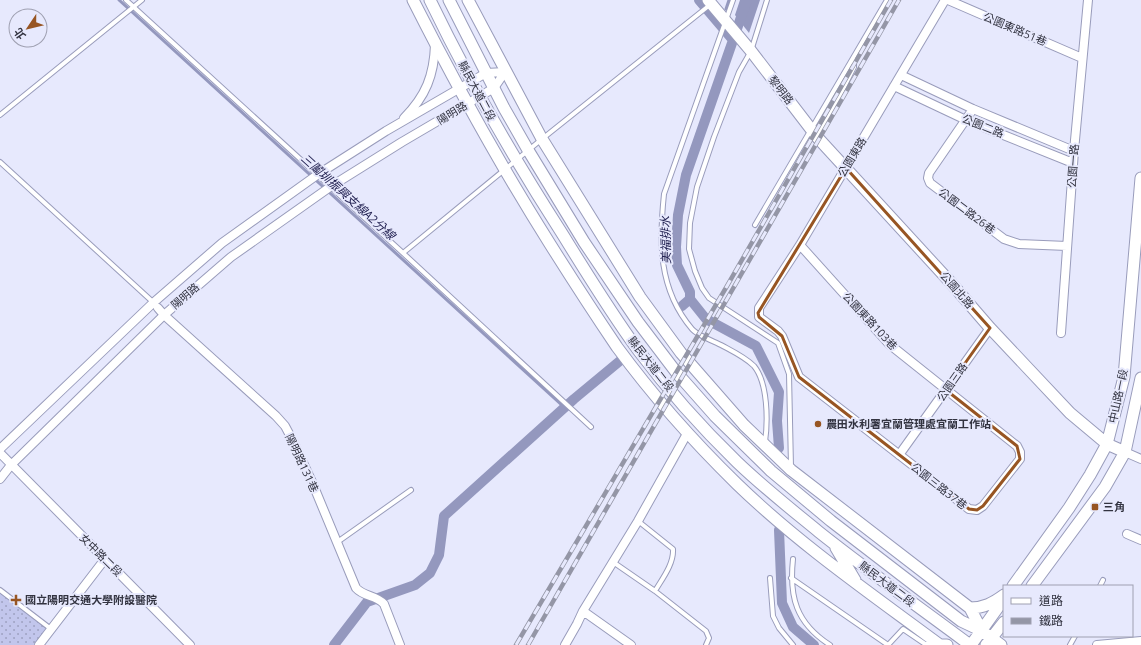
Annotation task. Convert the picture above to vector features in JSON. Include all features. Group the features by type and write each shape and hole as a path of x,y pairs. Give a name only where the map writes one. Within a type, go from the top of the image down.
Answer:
{"street":[{"name":"縣民大道二段","path":"413,0 504,170 582,295 618,348 664,405 738,484 786,527 858,584 940,645"},
{"name":"縣民大道二段","path":"430,0 480,96 584,242 638,322 676,372 715,416 771,471 831,521 961,621 982,631"},
{"name":"縣民大道二段","path":"449,0 494,88 522,155 602,298 638,349 667,386 694,418 774,497 970,645"},
{"name":"縣民大道二段","path":"468,0 542,139 627,277 681,353 739,420 791,470 970,608 989,641 1001,645"},
{"name":"公園東路","path":"899,455 799,377 782,336 778,331 759,317 758,312 759,308 800,245 945,0"},
{"name":"公園東路51巷","path":"948,0 1082,58"},
{"name":"公園一路","path":"1061,333 1073,163 1088,0"},
{"path":"710,2 726,21"},
{"name":"黎明路","path":"726,21 814,133"},
{"path":"386,131 401,122 423,95 430,78 436,45"},
{"name":"陽明路","path":"0,480 11,465 222,243 316,175 386,131 486,73 505,72"},
{"name":"陽明路","path":"0,449 158,309 330,187 494,88 505,72"},
{"name":"公園二路","path":"901,75 973,109 1074,151"},
{"name":"公園二路","path":"894,86 966,120 1073,163"},
{"name":"公園二路26巷","path":"973,109 929,173 928,178 930,183 1004,240 1019,244 1067,246"},
{"name":"公園北路","path":"814,133 952,284 990,328 1070,413 1107,444 1125,452"},
{"name":"中山路一段","path":"1014,585 1069,508 1090,475 1107,444 1124,377 1141,178"},
{"name":"公園東路103巷","path":"800,245 889,344 946,390"},
{"name":"陽明路131巷","path":"158,309 276,416 285,426 312,482 336,543 356,588 360,593 380,599 384,604 400,645"},
{"name":"公園三路","path":"899,455 990,328"},
{"name":"中山路一段","path":"1033,585 1105,487 1125,452 1141,378"},
{"name":"公園三路37巷","path":"899,455 969,510 977,510 983,506 1020,459 1020,452 1017,446 946,390"},
{"path":"565,645 583,611 638,521 688,432"},
{"path":"1125,452 1141,459"},
{"name":"女中路二段","path":"0,454 190,645"},
{"path":"784,482 816,490"},
{"path":"1127,534 1141,540"},
{"path":"833,543 858,584"},
{"path":"39,645 105,559"},
{"path":"970,608 988,605 1003,595"},
{"path":"970,645 982,631 1003,600"},
{"path":"583,611 631,645"},
{"path":"989,641 1003,623"},
{"path":"1097,645 1141,641"},
{"path":"940,645 947,645"}],"lane":[{"path":"126,0 591,427"},
{"path":"0,115 142,0"},
{"path":"733,0 664,194 661,226 662,255 665,279 676,306 693,330 736,353 754,366 763,381 766,410 765,445"},
{"path":"767,0 751,51 739,72 697,187 690,223 689,249 695,271 702,288 709,298 778,343 789,374 791,470"},
{"path":"755,225 814,133 854,56 887,0"},
{"path":"403,253 710,2"},
{"path":"814,133 833,110 854,67 854,56"},
{"path":"0,162 158,309"},
{"path":"336,543 411,490"},
{"path":"638,521 674,549 672,562 655,591"},
{"path":"793,559 791,578 794,600 801,617 821,639 830,645"},
{"path":"613,562 655,591 706,631 709,638 706,645"},
{"path":"770,578 773,616 779,628 793,645"},
{"path":"791,578 888,645 903,629 925,644 940,645"},
{"path":"1100,585 1103,580"},
{"path":"0,590 51,629"}],"highlighted area":[{"path":"846,168 990,328 946,390 1017,446 1020,459 983,506 977,510 969,509 799,377 782,336 759,317 758,313"}],"shaded area":[{"path":"740,0 760,0 749,33 735,15"},
{"path":"0,592 49,630 37,645 0,645"}],"waterway":[{"name":"三鬮圳振興支線A2分線","path":"119,0 565,408"},
{"path":"699,0 733,40"},
{"path":"726,9 729,0"},
{"name":"美福排水","path":"747,0 686,175 678,215 676,247 677,265 690,292 690,299 706,319 756,346 779,392 777,421 779,448"},
{"path":"682,306 690,299"},
{"path":"334,645 367,602 415,585 430,573 439,555 444,516 574,399 621,360"},
{"path":"779,530 782,603 793,627 814,645"}],"railway":[{"path":"516,645 727,286 891,0"},
{"path":"528,645 899,0"}],"place":[{"name":"農田水利署宜蘭管理處宜蘭工作站","path":"818,424"},
{"name":"三角","path":"1095,507"},
{"name":"國立陽明交通大學附設醫院","path":"16,600"}]}
